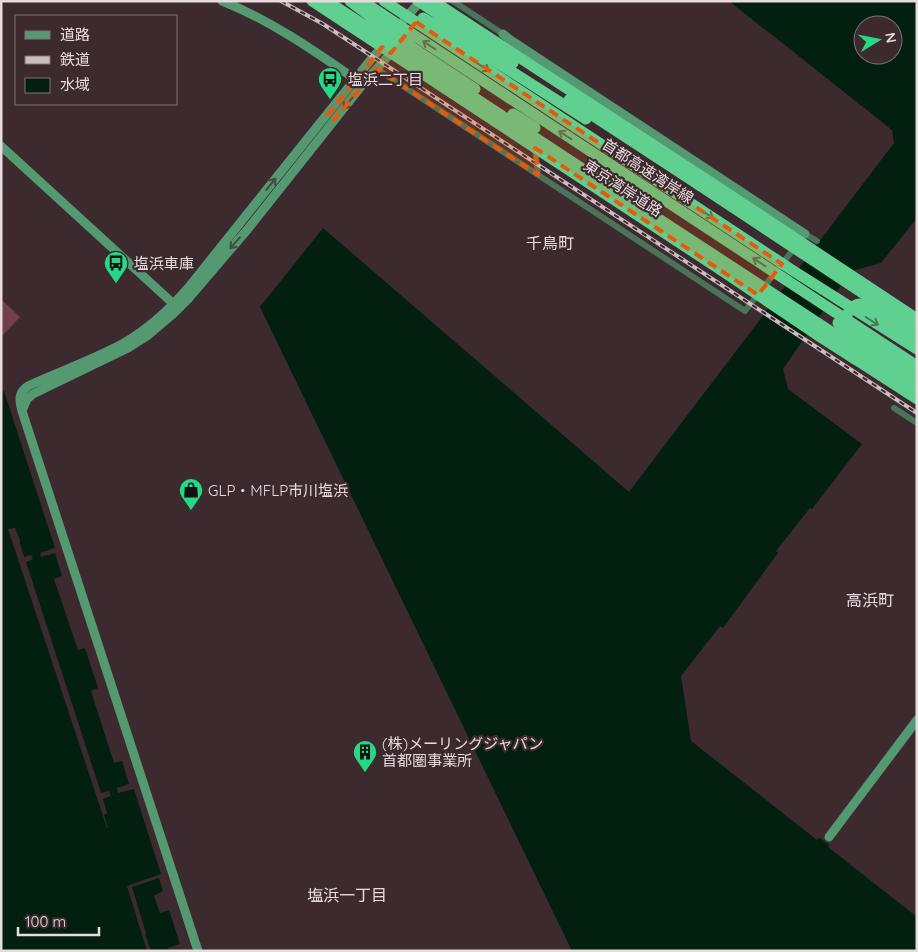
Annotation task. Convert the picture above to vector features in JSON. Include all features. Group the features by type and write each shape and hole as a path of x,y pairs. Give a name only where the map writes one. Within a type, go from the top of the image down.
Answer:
{"highway":[{"name":"東京湾岸道路","path":"312,1 535,148 665,229 740,272 917,388"},
{"path":"327,1 530,130"},
{"path":"350,1 413,48 530,130"},
{"name":"首都高速湾岸線","path":"362,1 917,366"},
{"path":"418,1 676,170"},
{"path":"433,1 701,181 851,275 905,312"},
{"path":"386,2 409,11 472,47 586,119 676,170 701,181 793,248 917,329"},
{"name":"首都高速湾岸線","path":"386,2 806,280 917,348"},
{"name":"東京湾岸道路","path":"530,130 585,163 594,175 665,229 816,334 917,399"},
{"path":"793,248 810,255 917,319"},
{"path":"740,272 775,302 839,345 855,359"},
{"path":"777,274 796,294 917,376"},
{"path":"917,339 871,308 859,304 852,308 842,327 843,332 847,335 917,382"}],"street":[{"path":"222,1 282,32 355,79"},
{"path":"198,951 22,411 20,398 22,391 28,386 45,383 128,348 163,324 331,117 377,69 387,50 422,1"},
{"path":"331,117 355,79 425,12 427,1"},
{"path":"453,1 816,242"},
{"path":"377,69 746,311 805,234"},
{"path":"1,146 176,306"},
{"path":"535,148 538,175"},
{"path":"894,408 917,423"},
{"path":"829,837 917,720"}],"highlighted area":[{"path":"416,22 782,264 758,295 535,148 538,175 377,69 334,120 327,115 382,47 391,53"}],"shaded area":[{"path":"1,299 20,317 1,337"}],"water":[{"path":"729,1 917,1 917,218 881,263 848,272 783,369 788,389 862,444 812,509 810,508 776,551 778,553 723,628 720,626 681,676 691,741 817,840 820,838 829,845 828,847 917,917 917,951 572,951 260,307 323,228 629,492 894,143 892,130"},
{"path":"4,391 55,548 40,553 41,557 55,553 62,576 54,579 78,650 85,648 98,688 91,691 114,763 122,761 129,784 117,788 118,793 134,789 161,874 127,886 147,951 1,951 1,393"},
{"path":"159,878 163,891 154,896 160,913 169,910 180,944 168,948 169,951 151,951 132,887"}],"pier":[{"path":"15,528 24,557 31,555 33,559 26,562 101,793 109,791 111,796 103,799 107,813 104,815 108,828 8,529"}],"railway":[{"path":"281,1 323,24 917,413"}],"place":[{"name":"塩浜二丁目","path":"330,100"},
{"name":"塩浜車庫","path":"116,284"},
{"name":"GLP・MFLP市川塩浜","path":"191,511"},
{"name":"(株)メーリングジャパン 首都圏事業所","path":"365,773"}],"district":[{"name":"千鳥町","path":"550,243"},
{"name":"高浜町","path":"870,600"},
{"name":"塩浜一丁目","path":"347,895"}]}
